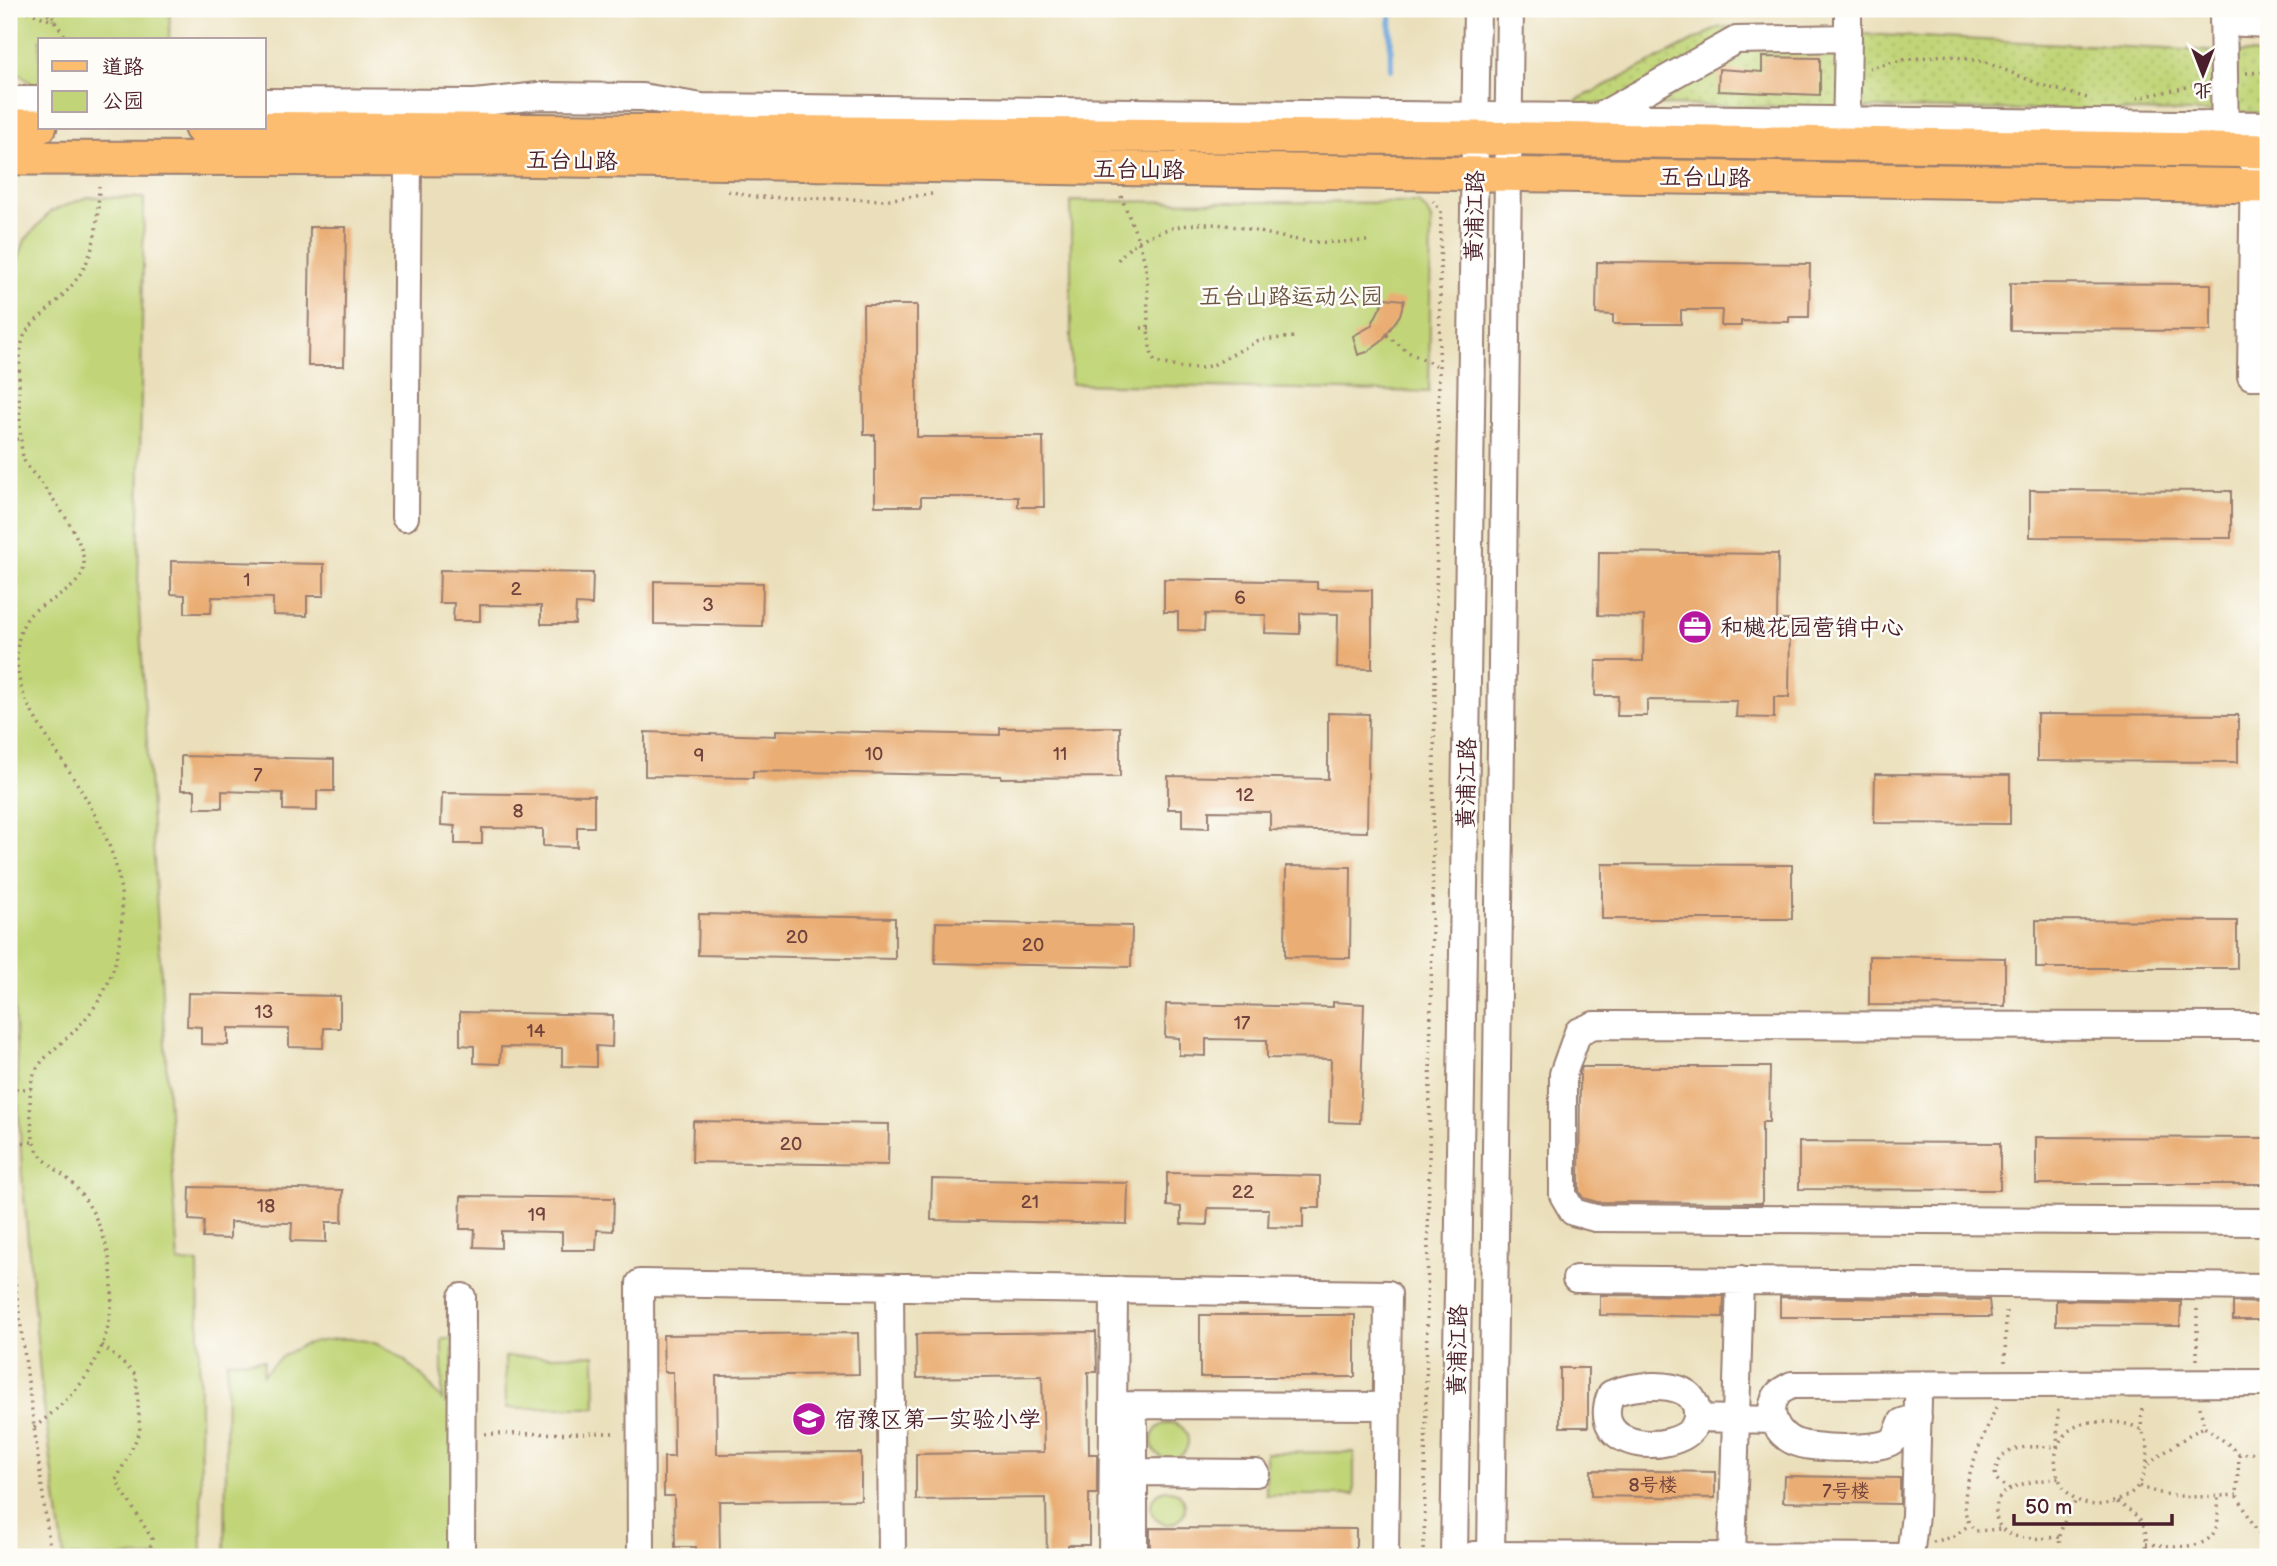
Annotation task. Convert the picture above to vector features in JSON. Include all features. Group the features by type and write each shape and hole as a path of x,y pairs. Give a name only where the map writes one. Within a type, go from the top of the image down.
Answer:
{"main road":[{"path":"9,126 38,127"},
{"name":"五台山路","path":"266,128 1509,128 2248,140"},
{"name":"五台山路","path":"9,158 408,159 2261,186"}],"street":[{"name":"黄浦江路","path":"1454,1556 1477,9"},
{"name":"黄浦江路","path":"1491,1556 1510,9"},
{"path":"1509,128 1600,116 1846,132 1848,9"},
{"path":"2268,24 2223,16 2224,77 2248,140 2261,186 2251,376 2268,376"},
{"path":"1600,116 1736,40 1848,38"},
{"path":"266,102 475,103 538,96 642,97 702,107 1475,128"},
{"path":"9,100 38,100"},
{"path":"405,517 408,159"},
{"path":"2268,1026 1594,1025 1578,1032 1563,1074 1563,1195 1573,1212 1595,1218 2268,1222"},
{"path":"1576,1279 2268,1287"},
{"path":"1732,1556 1740,1280"},
{"path":"641,1556 640,1283 1388,1294 1385,1557"},
{"path":"890,1286 892,1557"},
{"path":"1112,1557 1114,1290"},
{"path":"462,1297 461,1434 473,1557"},
{"path":"1918,1417 1902,1422 1894,1440 1882,1446 1824,1447 1794,1442 1773,1420 1772,1407 1779,1394 1792,1385 2268,1383"},
{"path":"1454,1556 1798,1557 1910,1552 1919,1384"},
{"path":"1113,1405 1387,1406"},
{"path":"1697,1418 1773,1420"},
{"path":"1134,1425 1134,1557"},
{"path":"1134,1472 1256,1473"}],"path":[{"path":"21,9 55,22"},
{"path":"43,9 67,38"},
{"path":"50,9 55,22"},
{"path":"1847,76 1902,60 1944,55 1986,62 2041,85 2090,98"},
{"path":"2132,98 2165,93 2224,77 2268,72"},
{"path":"34,1428 68,1400 88,1375 102,1345 114,1284 108,1249 95,1214 74,1185 39,1154 33,1142 31,1089 34,1071 88,1019 104,994 118,956 122,912 114,857 91,805 44,732 23,692 17,652 19,635 30,614 72,587 84,570 83,554 71,523 24,460 21,439 20,353 24,336 31,324 73,286 90,256 98,232 99,186 86,186"},
{"path":"726,191 756,197 882,200 938,194"},
{"path":"1120,194 1146,266 1150,347 1155,362 1182,368 1202,368 1215,365 1259,340 1295,337"},
{"path":"1424,1557 1441,211 1431,200"},
{"path":"1118,260 1127,248 1137,241 1177,226 1207,223 1245,227 1308,242 1370,241"},
{"path":"1141,328 1150,328"},
{"path":"1387,335 1408,352 1438,366"},
{"path":"9,353 20,353"},
{"path":"9,439 21,439"},
{"path":"9,1089 31,1089"},
{"path":"9,1143 33,1142"},
{"path":"9,1235 51,1557"},
{"path":"2007,1284 2005,1384 1968,1479 1964,1500 1965,1515 1969,1525 1976,1531 2001,1529 2021,1538 2059,1537"},
{"path":"2197,1286 2197,1384 2204,1427 2239,1454 2268,1452"},
{"path":"102,1345 136,1376 139,1432 116,1480 152,1539 148,1557"},
{"path":"2057,1447 2074,1427 2090,1422 2122,1423 2136,1427 2141,1432 2148,1446 2148,1464 2138,1486 2117,1502 2099,1506 2076,1501 2066,1492 2055,1464 2058,1384"},
{"path":"2148,1464 2204,1427"},
{"path":"461,1434 641,1433"},
{"path":"2010,1489 1995,1478 1995,1471 2007,1451 2057,1447"},
{"path":"2239,1454 2237,1495 2257,1531 2268,1541"},
{"path":"2001,1529 1996,1515 1999,1496 2024,1483 2060,1478"},
{"path":"2138,1486 2171,1496 2237,1495"},
{"path":"2146,1544 2187,1547 2205,1541 2216,1529 2218,1496"},
{"path":"2061,1557 2059,1537 2063,1520 2076,1501"},
{"path":"2117,1502 2139,1517 2146,1527 2146,1557"},
{"path":"1910,1552 1953,1537 1969,1525"},
{"path":"9,1539 10,1557"},
{"path":"473,1557 641,1556"}],"green space":[{"path":"9,9 170,9 169,38 38,38 38,88 18,73 10,51"},
{"path":"1720,27 2268,54 2268,113 1569,104"},
{"path":"88,197 144,198 138,591 178,1262 198,1263 202,1557 64,1557 41,1384 22,1175 9,895 11,279 25,240 51,211"},
{"name":"五台山路运动公园","path":"1071,201 1418,203 1426,210 1431,220 1429,392 1071,384"},
{"path":"341,1339 366,1341 387,1348 405,1360 442,1400 442,1339 453,1339 452,1557 225,1557 227,1361 264,1360 263,1375 292,1350 315,1342"},
{"path":"595,1355 596,1408 506,1408 505,1357"},
{"path":"1170,1423 1183,1428 1188,1441 1183,1454 1170,1459 1157,1454 1152,1441 1157,1428"},
{"path":"1354,1452 1354,1495 1266,1495 1266,1453"},
{"path":"1168,1490 1180,1495 1185,1507 1180,1519 1168,1524 1156,1519 1151,1507 1156,1495"}],"building":[{"path":"1762,57 1820,58 1820,95 1718,91 1719,69 1762,72"},
{"path":"310,227 346,227 344,366 308,366"},
{"path":"1597,262 1810,264 1809,317 1789,317 1789,322 1741,321 1741,326 1721,326 1722,310 1681,310 1681,324 1613,324 1613,315 1596,314"},
{"path":"2010,283 2211,284 2211,331 2010,330"},
{"path":"1385,298 1404,300 1400,315 1381,342 1358,355 1353,336 1371,326"},
{"path":"863,305 917,305 917,437 1043,437 1044,507 1018,507 1018,497 921,497 921,506 875,506 875,435 864,435"},
{"path":"2030,490 2231,491 2231,538 2030,537"},
{"path":"1599,552 1778,554 1777,620 1790,620 1789,697 1774,697 1774,718 1736,717 1737,701 1647,700 1647,716 1617,716 1618,696 1595,696 1596,661 1643,661 1644,616 1598,615"},
{"path":"171,561 324,564 324,596 307,596 307,616 273,615 273,598 212,597 211,613 185,613 185,595 171,594"},
{"path":"440,570 593,573 592,605 576,604 575,624 541,624 541,606 480,605 480,621 453,621 454,603 439,603"},
{"path":"1164,579 1317,582 1317,589 1372,590 1372,669 1337,668 1338,614 1300,613 1300,634 1265,633 1266,615 1205,614 1204,631 1178,630 1178,612 1164,612"},
{"path":"654,581 763,583 762,626 654,624"},
{"path":"1328,713 1369,714 1367,832 1270,830 1270,812 1209,811 1209,828 1182,827 1182,809 1168,809 1168,776 1328,779"},
{"path":"2037,714 2238,715 2238,762 2037,761"},
{"path":"1120,727 1120,777 1001,778 753,771 753,778 645,776 645,732 776,736 776,730 1000,735 1000,728"},
{"path":"181,756 334,759 334,791 317,791 317,811 283,810 283,793 222,791 222,808 195,808 195,790 181,790"},
{"path":"1875,774 2010,775 2010,824 1874,823"},
{"path":"442,793 594,795 594,827 577,827 577,847 543,846 543,829 482,828 482,844 455,844 455,826 441,825"},
{"path":"1602,864 1792,865 1792,919 1602,919"},
{"path":"1286,866 1351,867 1350,958 1285,957"},
{"path":"699,914 895,918 895,959 698,955"},
{"path":"2036,920 2237,921 2237,968 2036,968"},
{"path":"936,922 1132,926 1131,967 935,963"},
{"path":"1869,956 2005,958 2005,1006 1869,1005"},
{"path":"188,993 340,996 340,1028 324,1028 323,1048 289,1047 289,1029 228,1028 228,1045 201,1044 201,1027 187,1026"},
{"path":"1333,1002 1364,1004 1360,1123 1329,1122 1331,1059 1267,1058 1267,1040 1206,1039 1206,1056 1179,1055 1179,1038 1165,1037 1166,1004 1333,1007"},
{"path":"460,1012 613,1015 612,1047 596,1046 596,1067 562,1066 562,1048 501,1047 500,1064 474,1063 474,1046 460,1045"},
{"path":"1582,1067 1770,1067 1769,1122 1762,1122 1762,1203 1597,1202 1583,1198 1579,1191"},
{"path":"693,1121 889,1124 888,1165 692,1162"},
{"path":"2036,1137 2268,1138 2268,1184 2036,1184"},
{"path":"1799,1142 2000,1143 2000,1190 1799,1189"},
{"path":"1167,1173 1320,1176 1320,1208 1303,1208 1303,1228 1268,1227 1269,1209 1208,1208 1207,1225 1181,1224 1181,1207 1167,1206"},
{"path":"932,1179 1128,1183 1127,1224 931,1220"},
{"path":"190,1187 343,1190 342,1222 326,1222 326,1242 291,1241 292,1223 230,1222 230,1239 203,1238 204,1221 189,1220"},
{"path":"461,1196 614,1198 613,1231 597,1230 596,1250 562,1250 562,1232 501,1231 501,1248 474,1247 475,1229 460,1229"},
{"path":"1600,1295 1724,1296 1723,1317 1600,1315"},
{"path":"1780,1297 1989,1300 1991,1317 1780,1317"},
{"path":"2056,1300 2181,1302 2180,1326 2056,1325"},
{"path":"2233,1302 2268,1303 2268,1320 2233,1320"},
{"path":"1200,1315 1355,1315 1355,1377 1200,1377"},
{"path":"1096,1332 1097,1372 1088,1372 1089,1454 1097,1454 1097,1494 1089,1494 1089,1545 1068,1545 1068,1557 1047,1557 1046,1498 916,1500 916,1454 1044,1452 1042,1376 917,1378 916,1334"},
{"path":"858,1333 859,1374 716,1376 717,1454 861,1453 861,1500 719,1501 720,1557 696,1557 696,1547 675,1547 674,1496 664,1496 664,1457 674,1457 673,1372 664,1372 663,1335"},
{"path":"1560,1368 1588,1368 1588,1427 1560,1427"},
{"path":"1591,1470 1715,1472 1715,1498 1591,1496"},
{"path":"1784,1476 1900,1478 1900,1504 1783,1502"},
{"path":"1150,1528 1356,1529 1356,1557 1150,1557"}],"waterway":[{"path":"1390,9 1391,69"}],"place":[{"name":"和樾花园营销中心","path":"1695,627"},
{"name":"宿豫区第一实验小学","path":"809,1419"}]}
